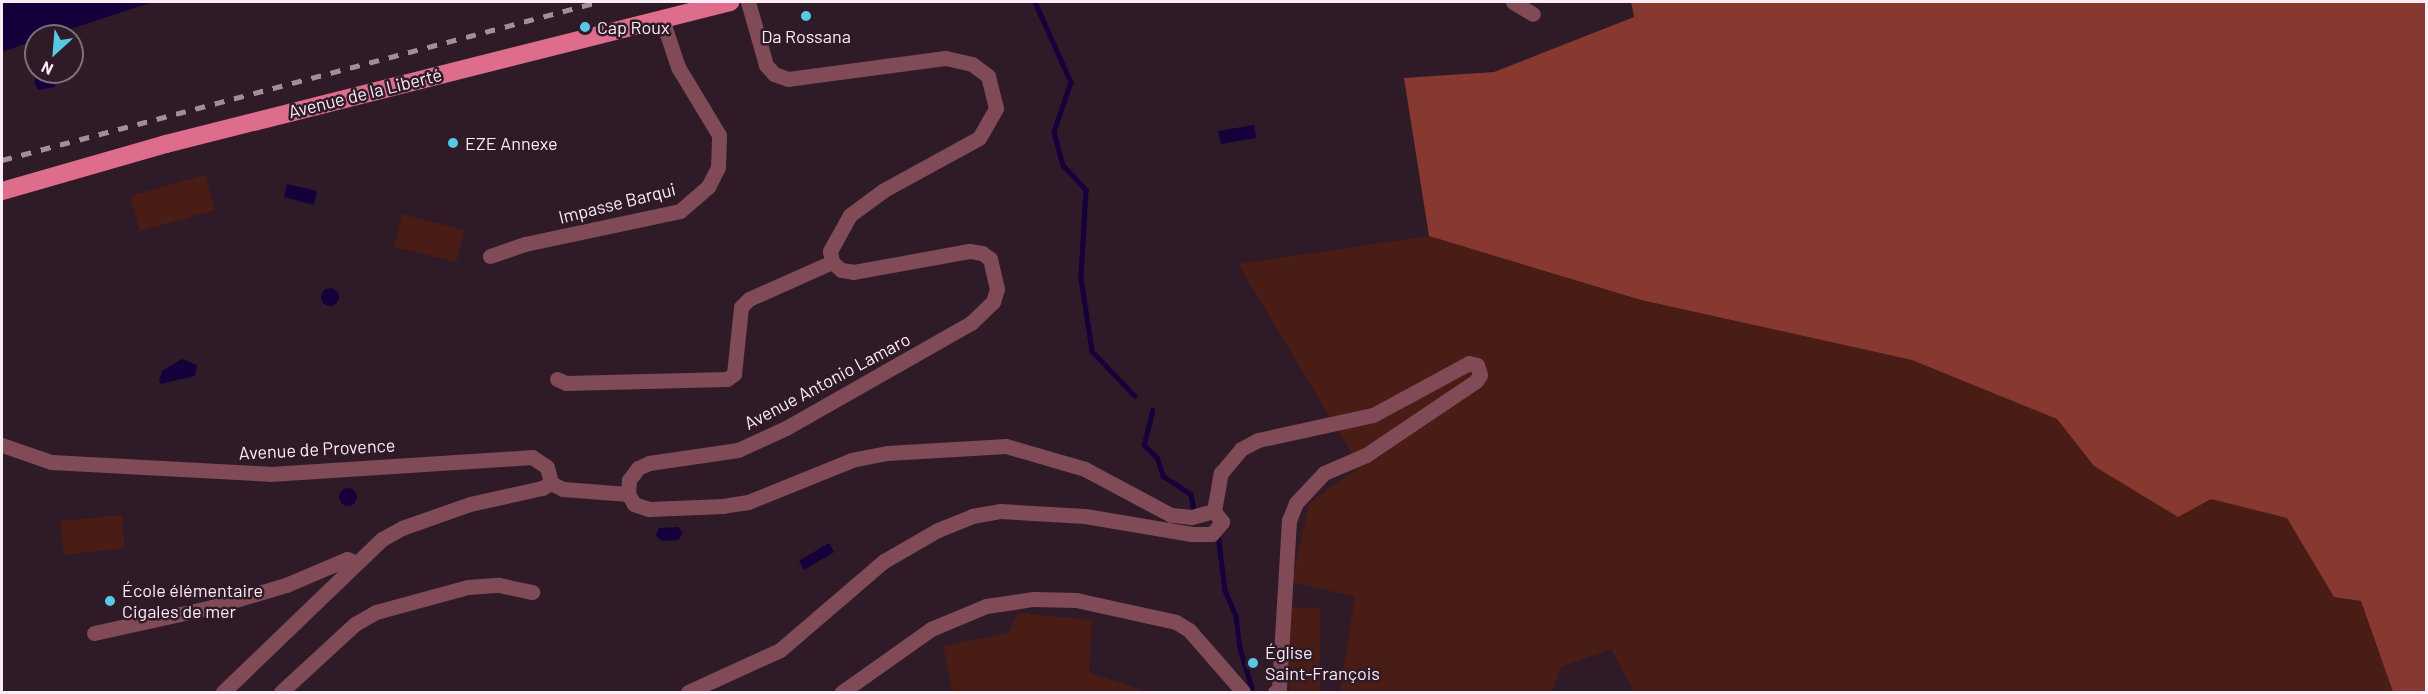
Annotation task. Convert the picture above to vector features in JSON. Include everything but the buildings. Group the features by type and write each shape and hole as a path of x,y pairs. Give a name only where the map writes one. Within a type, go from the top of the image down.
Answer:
{"main road":[{"name":"Avenue de la Liberté","path":"2,191 177,141 730,2"}],"street":[{"path":"557,379 566,383 727,379 734,374 741,307 749,299 832,262 830,251 834,237 850,215 884,190 979,138 996,108 995,92 988,76 972,64 945,58 788,79 774,74 766,65 748,2"},
{"path":"1513,2 1533,14"},
{"name":"Impasse Barqui","path":"490,256 525,244 680,211 708,187 717,167 719,135 678,67 662,19"},
{"name":"Avenue Antonio Lamaro","path":"628,494 629,480 638,468 649,463 738,450 849,394 971,323 993,302 997,289 990,259 969,251 854,272 841,270 832,262"},
{"path":"1214,511 1221,473 1241,449 1258,440 1373,415 1399,404 1469,363 1477,365 1480,375 1476,381 1366,455 1324,473 1296,503 1289,520 1279,688 1275,693"},
{"name":"Avenue de Provence","path":"2,445 51,462 270,474 532,458 547,467 551,483"},
{"path":"223,693 354,562 402,528 551,483 563,489 628,494 634,504 649,509 723,506 748,502 852,460 898,452 1006,446 1085,470 1171,515 1191,517 1214,511"},
{"path":"688,693 780,650 884,561 938,530 972,516 1000,511 1086,516 1191,534 1212,534 1220,529 1221,516 1214,511"},
{"path":"94,633 212,607 286,585 347,559 354,562"},
{"path":"281,693 356,624 376,612 468,587 500,585 532,592"},
{"path":"842,693 931,629 986,606 1034,599 1076,600 1176,622 1189,630 1243,693"}],"shaded area":[{"path":"2,2 153,2 84,25 24,24 24,44 2,52"},
{"path":"1631,2 2426,3 2426,692 2393,692 2361,601 2334,597 2287,518 2211,499 2178,517 2094,466 2057,419 1912,360 1641,300 1429,236 1404,78 1494,72 1634,17"},
{"path":"35,84 55,84 55,87 38,90"},
{"path":"1254,125 1256,138 1221,144 1218,131"},
{"path":"205,175 215,210 140,231 130,196"},
{"path":"287,184 317,191 314,205 284,197"},
{"path":"402,214 465,230 456,262 394,247"},
{"path":"1429,236 1641,300 1912,360 2057,419 2094,466 2288,518 2334,597 2361,601 2393,692 1634,692 1611,649 1561,667 1552,692 1340,692 1355,597 1292,582 1309,503 1360,467 1238,264"},
{"path":"330,288 336,291 339,297 336,303 330,306 324,303 321,297 324,291"},
{"path":"182,359 197,365 195,376 161,384 159,379 163,370"},
{"path":"348,488 354,491 357,497 354,503 348,506 342,503 339,497 342,491"},
{"path":"122,515 125,548 64,555 60,521"},
{"path":"678,527 683,533 678,540 662,541 656,536 659,528"},
{"path":"829,543 834,552 804,570 799,561"},
{"path":"1290,607 1320,608 1320,692 1290,692"},
{"path":"1018,613 1092,620 1089,673 1148,692 953,692 943,646 1008,633"}],"waterway":[{"path":"1035,2 1071,82 1054,132 1063,165 1086,190 1081,278 1092,351 1135,396"},
{"path":"1153,410 1144,445 1157,457 1163,476 1191,494 1194,511"},
{"path":"1218,534 1225,590 1236,616 1240,648 1252,688"}],"railway":[{"path":"2,160 598,2"}],"place":[{"name":"Da Rossana","path":"806,16"},
{"name":"Cap Roux","path":"585,27"},
{"name":"EZE Annexe","path":"453,143"},
{"name":"École élémentaire Cigales de mer","path":"110,601"},
{"name":"Église Saint-François","path":"1253,663"}]}
